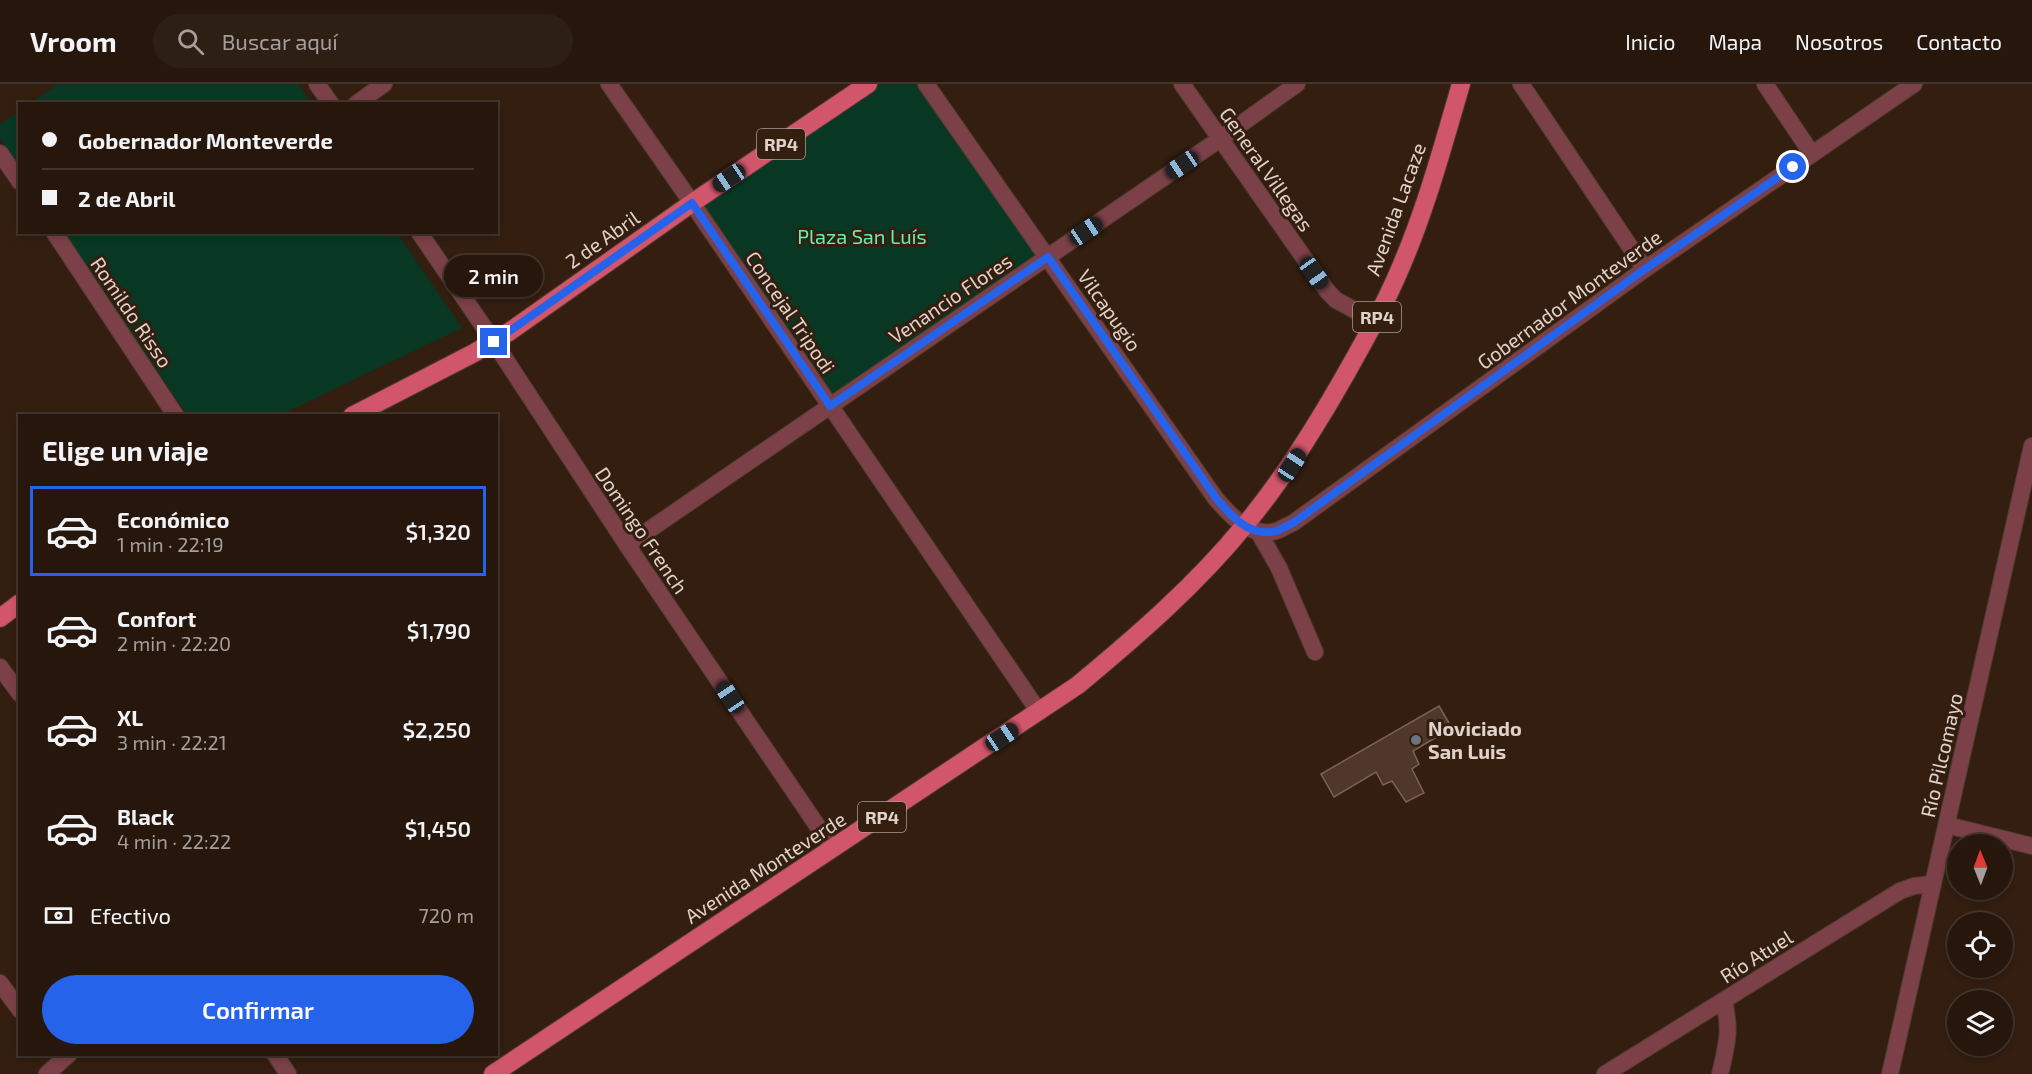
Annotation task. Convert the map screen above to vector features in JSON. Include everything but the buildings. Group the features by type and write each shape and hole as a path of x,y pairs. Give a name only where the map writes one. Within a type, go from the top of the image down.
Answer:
{"main road":[{"name":"2 de Abril","path":"356,414 494,342 692,203 868,84"},
{"name":"Avenida Lacaze","path":"1252,529 1310,436 1375,321 1396,278 1419,219 1461,84"},
{"name":"Avenida Monteverde","path":"493,1074 1078,685 1131,641 1252,529"},
{"path":"0,618 18,604"}],"street":[{"path":"317,84 330,102"},
{"path":"359,102 384,84"},
{"name":"Concejal Tripodi","path":"609,84 1039,712"},
{"name":"Vilcapugio","path":"926,84 1216,498 1228,513 1252,529 1279,568 1315,652"},
{"name":"General Villegas","path":"1182,84 1328,292 1336,300 1375,321"},
{"name":"Venancio Flores","path":"627,545 1297,84"},
{"path":"1521,84 1645,269"},
{"path":"1765,84 1812,154"},
{"name":"Gobernador Monteverde","path":"1252,529 1275,531 1293,523 1645,269 1914,84"},
{"path":"0,153 18,179"},
{"name":"Romildo Risso","path":"55,234 175,414"},
{"name":"Domingo French","path":"420,234 833,849"},
{"name":"Río Pilcomayo","path":"1890,1074 2032,446"},
{"path":"0,667 18,691"},
{"path":"1947,825 2032,846"},
{"name":"Río Atuel","path":"1605,1074 1900,891 1914,886 1933,884"},
{"path":"0,983 18,1008"},
{"path":"1720,1074 1729,1038 1729,1022 1724,1001"},
{"path":"275,1056 288,1074"}],"green space":[{"path":"58,84 298,84 310,102 31,102"},
{"name":"Plaza San Luís","path":"868,84 926,84 1048,257 830,406 692,203"},
{"path":"18,112 18,165 0,138 0,125"},
{"path":"65,234 398,234 462,328 282,414 186,414"}],"place":[{"name":"Noviciado San Luis","path":"1416,740"}],"route":[{"path":"494,342 692,203 830,406 1048,257 1228,513 1245,526 1258,531 1275,531 1293,523 1645,269 1793,167"}]}
